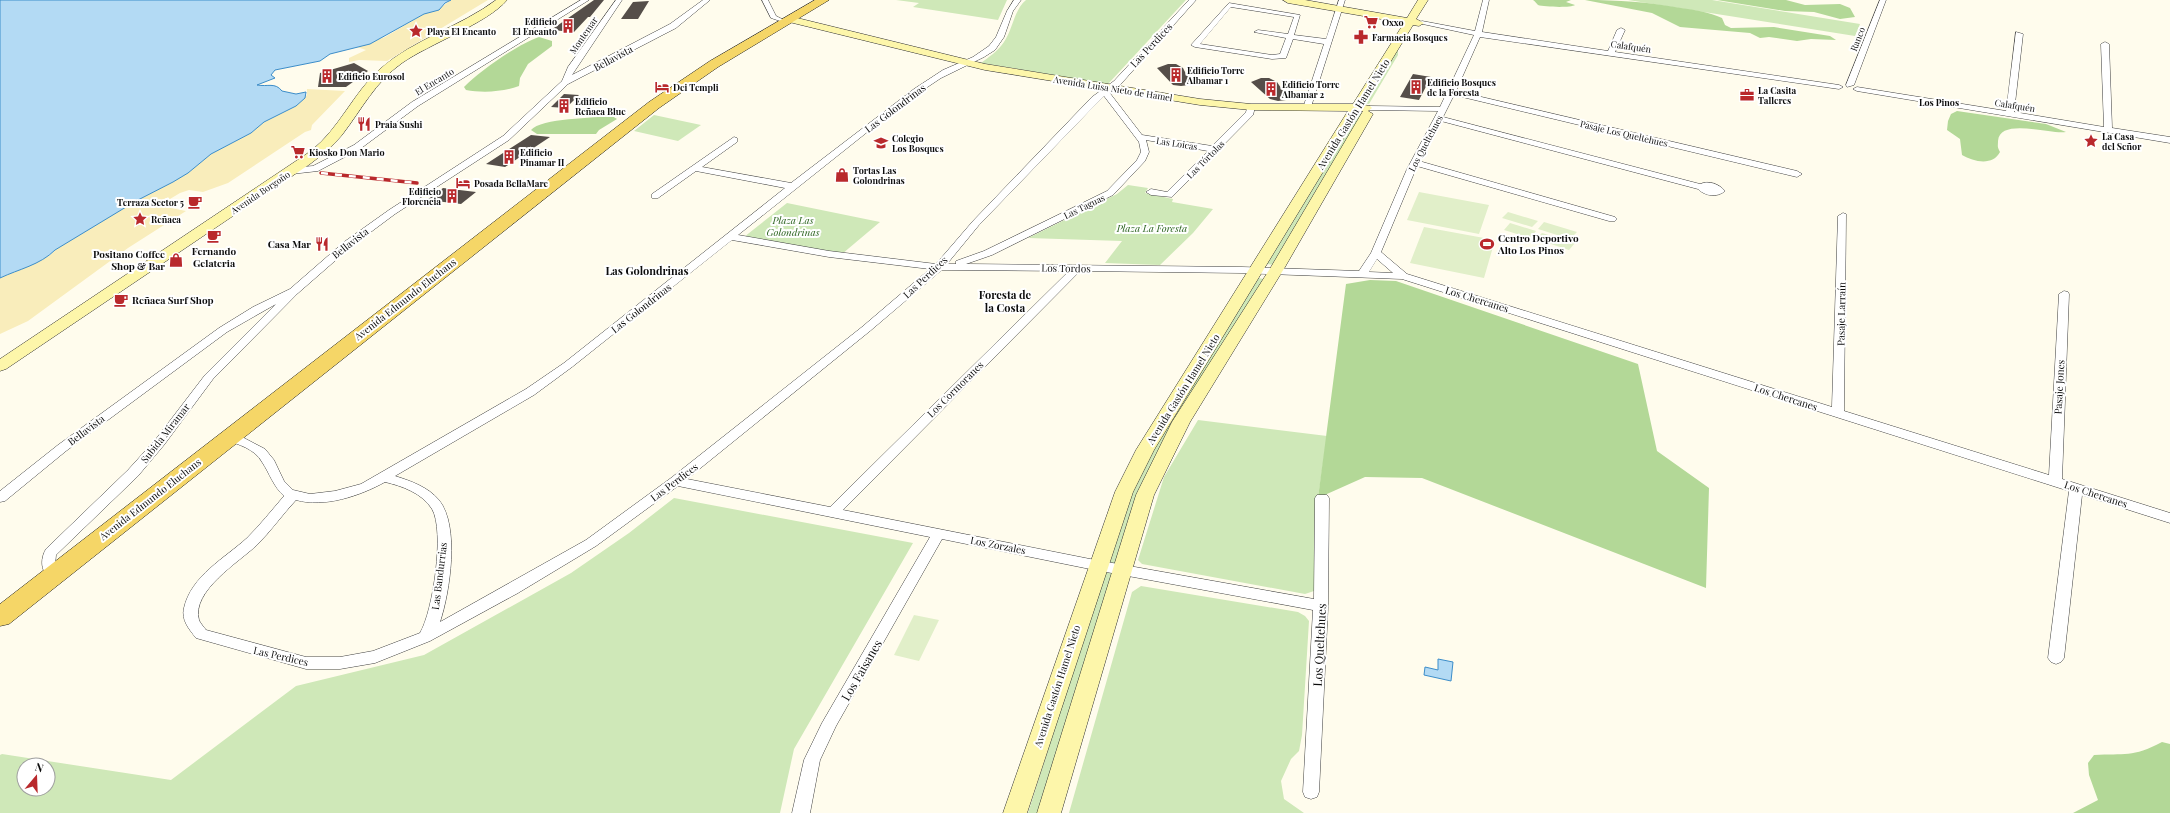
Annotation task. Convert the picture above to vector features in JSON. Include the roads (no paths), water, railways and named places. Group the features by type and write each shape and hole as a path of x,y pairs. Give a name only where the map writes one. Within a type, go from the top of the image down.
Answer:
{"main road":[{"name":"Avenida Borgoño","path":"0,366 320,150 333,138 370,85 386,70 402,59 468,24 502,0"},
{"name":"Avenida Edmundo Eluchans","path":"0,617 654,105 698,75 823,0"},
{"path":"1288,0 1340,4 1415,26"},
{"name":"Avenida Gastón Hamel Nieto","path":"1415,26 1423,0"},
{"name":"Avenida Gastón Hamel Nieto","path":"1015,813 1124,492 1145,450 1257,271 1415,26 1427,13"},
{"name":"Avenida Luisa Nieto de Hamel","path":"787,21 943,55 966,63 1108,89 1225,105 1251,107 1363,108"},
{"name":"Avenida Gastón Hamel Nieto","path":"1049,813 1145,495 1164,454 1275,271 1363,108 1403,54"}],"street":[{"name":"El Encanto","path":"291,171 315,169 357,147 415,104 586,0"},
{"name":"Montemar","path":"566,82 572,67 619,0"},
{"name":"Bellavista","path":"0,498 62,448 223,330 257,309 294,291 348,244 379,221 426,188 506,138 566,82 673,26 707,0"},
{"path":"765,0 773,17 787,21"},
{"name":"Las Golondrinas","path":"293,495 308,498 340,495 366,486 530,392 568,366 909,96 941,74 986,53 996,44 1012,7 1018,0"},
{"name":"Las Perdices","path":"293,495 252,541 200,588 191,606 190,614 195,629 201,634 291,660 323,664 340,663 375,657 425,637 513,589 591,543 676,481 866,329 939,267 976,223 1193,0"},
{"name":"Los Queltehues","path":"1362,274 1376,253 1415,163 1443,109 1478,34 1486,0"},
{"name":"Ranco","path":"1854,87 1883,0"},
{"path":"1308,108 1340,4"},
{"path":"1229,6 1298,16 1291,38 1284,54 1280,57 1201,47 1195,44 1229,6"},
{"name":"Calafquén","path":"1415,26 1839,87 1844,84 2010,114 2170,140"},
{"path":"1611,53 1621,30"},
{"path":"1258,32 1291,38 1328,42"},
{"path":"2010,114 2019,34"},
{"path":"2105,44 2108,130"},
{"path":"1108,89 1141,137"},
{"name":"Pasaje Los Queltehues","path":"1451,92 1797,174"},
{"name":"Las Tórtolas","path":"1150,192 1169,195 1250,113 1251,107"},
{"name":"Avenida Luisa Nieto de Hamel","path":"1363,108 1443,109"},
{"path":"1438,118 1701,187"},
{"name":"Las Loicas","path":"1141,137 1214,149"},
{"name":"Las Taguas","path":"939,267 976,258 1110,193 1143,156 1145,147 1141,137"},
{"path":"654,196 734,140"},
{"path":"1415,163 1612,219"},
{"path":"695,168 795,187"},
{"name":"Pasaje Larraín","path":"1838,413 1843,216"},
{"name":"Los Tordos","path":"731,237 829,254 939,267 1275,271 1403,276"},
{"path":"1376,253 1403,276"},
{"name":"Los Cormoranes","path":"833,512 1078,268"},
{"name":"Los Chercanes","path":"1403,276 2076,487 2170,518"},
{"name":"Subida Miramar","path":"56,573 48,567 48,558 51,552 133,473 160,442 209,378 294,291"},
{"name":"Pasaje Jones","path":"2055,481 2064,294"},
{"path":"229,437 254,446 268,459 282,489 293,495"},
{"name":"Las Bandurrias","path":"382,477 412,486 434,502 440,512 443,529 440,585 433,620 425,637"},
{"name":"Los Zorzales","path":"676,481 1122,570 1321,606"},
{"path":"2056,658 2076,487"},
{"name":"Los Queltehues","path":"1311,792 1321,606 1322,498"},
{"name":"Los Faisanes","path":"801,813 812,760 938,534"}],"water":[{"path":"0,0 451,0 445,3 439,10 424,14 370,44 330,54 320,61 275,70 271,75 275,78 257,85 274,86 282,91 296,94 306,92 305,98 296,106 264,122 251,133 211,154 188,173 136,201 55,250 43,259 0,278"},
{"path":"1438,659 1453,662 1451,681 1424,675 1425,667 1438,670"}],"railway":[{"path":"321,173 417,183"}],"place":[{"name":"Oxxo","path":"1371,22"},
{"name":"Edificio El Encanto","path":"568,26"},
{"name":"Playa El Encanto","path":"416,31"},
{"name":"Farmacia Bosques","path":"1361,37"},
{"name":"Edificio Torre Albamar 1","path":"1176,75"},
{"name":"Edificio Eurosol","path":"327,76"},
{"name":"Dei Templi","path":"662,87"},
{"name":"Edificio Bosques de la Foresta","path":"1416,87"},
{"name":"Edificio Torre Albamar 2","path":"1271,89"},
{"name":"La Casita Talleres","path":"1747,95"},
{"name":"Edificio Reñaca Blue","path":"564,106"},
{"name":"Praia Sushi","path":"364,124"},
{"name":"La Casa del Señor","path":"2091,141"},
{"name":"Colegio Los Bosques","path":"881,143"},
{"name":"Kiosko Don Mario","path":"298,152"},
{"name":"Edificio Pinamar II","path":"509,157"},
{"name":"Tortas Las Golondrinas","path":"842,175"},
{"name":"Posada BellaMare","path":"463,183"},
{"name":"Edificio Florencia","path":"452,196"},
{"name":"Terraza Sector 5","path":"195,202"},
{"name":"Reñaca","path":"140,219"},
{"name":"Fernando Gelateria","path":"214,236"},
{"name":"Casa Mar","path":"322,244"},
{"name":"Centro Deportivo Alto Los Pinos","path":"1487,244"},
{"name":"Positano Coffee Shop & Bar","path":"176,260"},
{"name":"Reñaca Surf Shop","path":"121,300"}],"district":[{"name":"Los Pinos","path":"1939,102"},
{"name":"Las Golondrinas","path":"647,270"},
{"name":"Foresta de la Costa","path":"1005,300"}],"park label":[{"name":"Plaza Las Golondrinas","path":"793,226"},
{"name":"Plaza La Foresta","path":"1152,228"}]}
